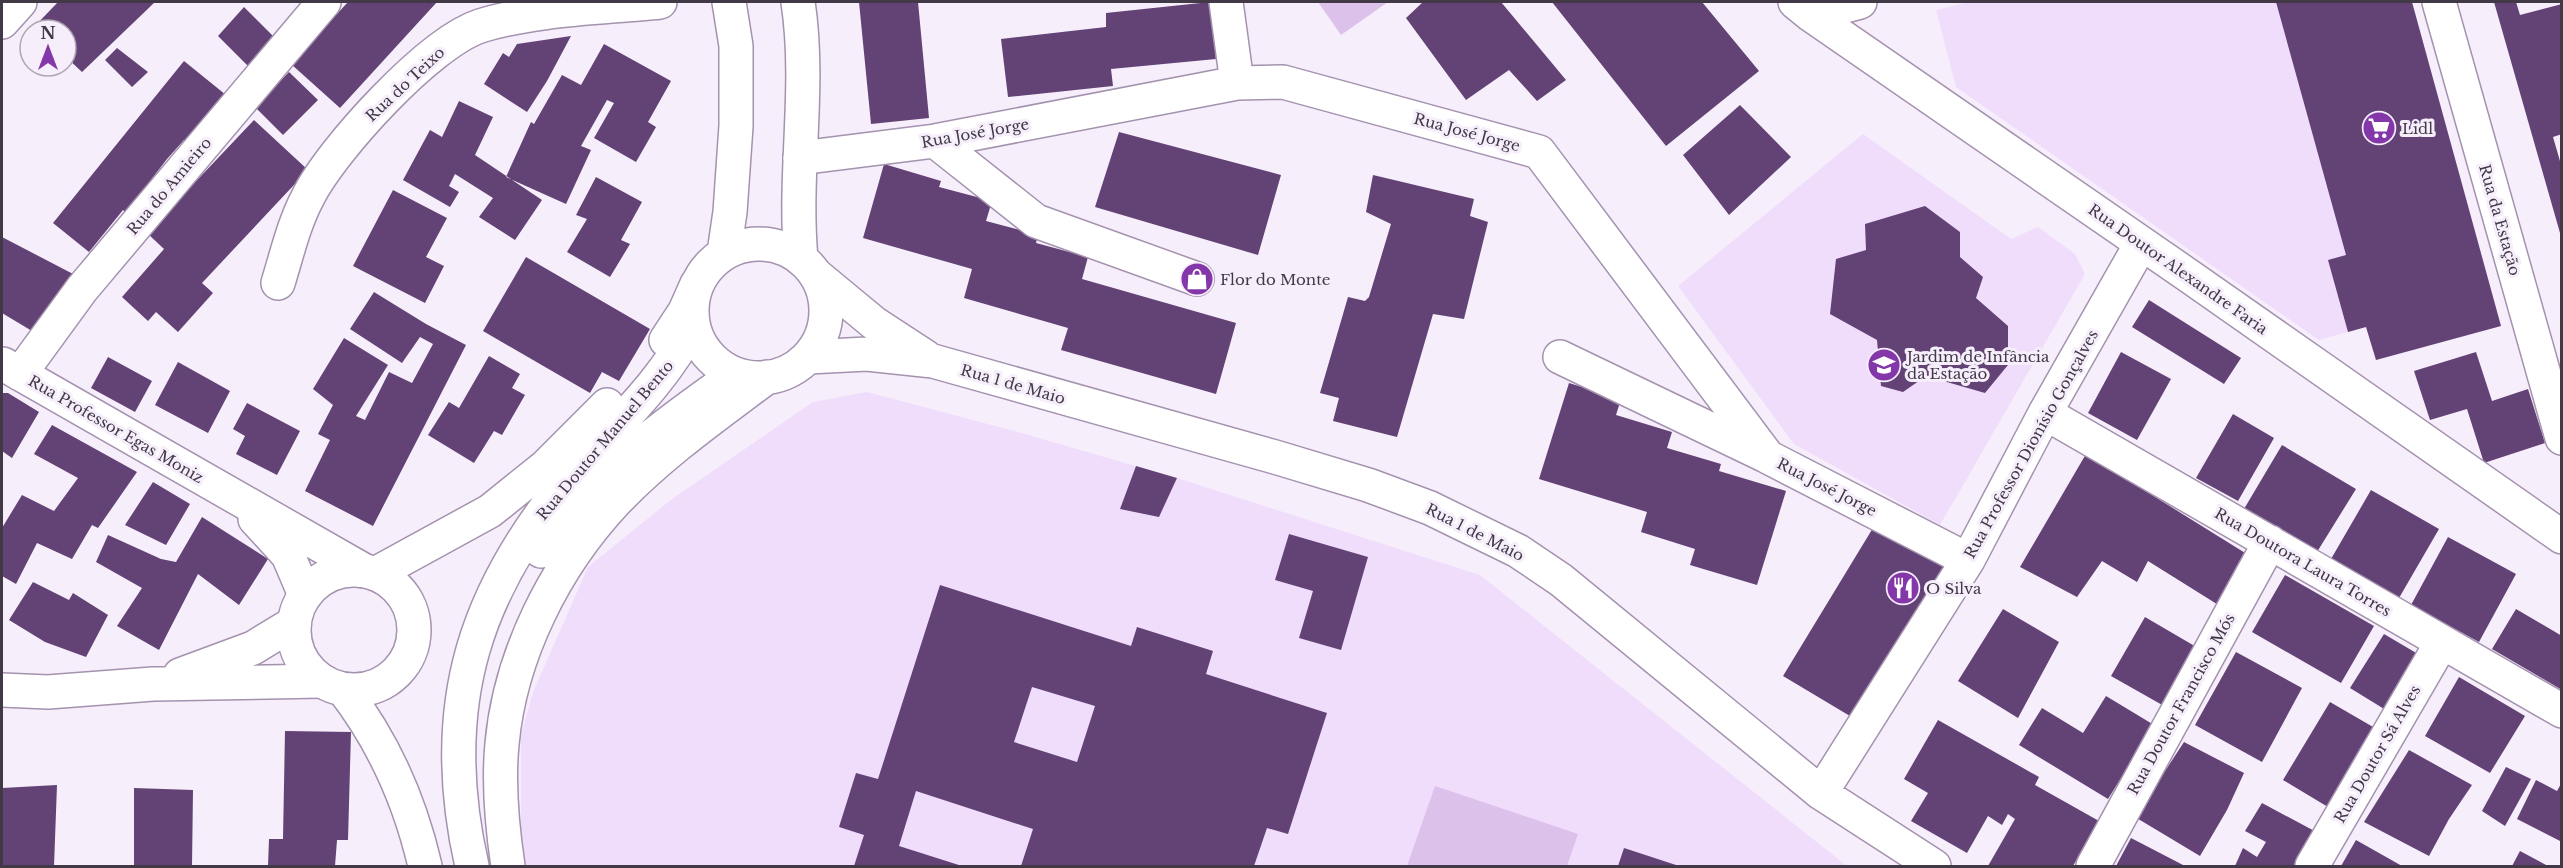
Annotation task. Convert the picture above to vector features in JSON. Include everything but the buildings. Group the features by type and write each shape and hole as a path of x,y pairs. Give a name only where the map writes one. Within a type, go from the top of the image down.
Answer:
{"street":[{"path":"2,22 20,2"},
{"name":"Rua do Amieiro","path":"11,369 82,289 324,2"},
{"name":"Rua do Teixo","path":"279,283 296,225 320,174 341,146 425,60 450,42 478,27 541,8 660,2"},
{"path":"724,253 730,212 736,126 736,46 729,2"},
{"path":"697,284 693,297 693,324 701,346 716,363 752,376 789,370 808,357 820,338 826,317 824,295 809,267 798,213 805,87 798,2"},
{"path":"1226,2 1237,83"},
{"path":"1803,8 1860,2"},
{"name":"Rua da Estação","path":"2439,2 2559,429"},
{"name":"Rua Doutor Alexandre Faria","path":"1803,8 2562,537"},
{"name":"Rua José Jorge","path":"800,158 935,141 1237,83 1283,82 1539,152 1768,457 1968,560"},
{"path":"935,141 1036,221 1197,279"},
{"path":"370,572 490,511 546,466 645,366 685,311 708,266 724,253 743,245 764,244 784,248 874,323 933,361"},
{"name":"Rua Professor Dionísio Gonçalves","path":"1821,793 1968,560 2045,413 2141,244"},
{"name":"Rua Doutor Manuel Bento","path":"472,867 461,811 458,749 463,689 478,628 497,586 532,526 556,493 646,394 682,346 693,324"},
{"path":"808,357 867,354 933,361"},
{"path":"1560,357 1768,457"},
{"name":"Rua 1 de Maio","path":"933,361 1368,485 1430,508 1479,530 1518,551 1561,580 1821,793 1934,867"},
{"name":"Rua Professor Egas Moniz","path":"11,369 370,572"},
{"path":"508,867 501,776 506,716 523,654 552,590 592,530 616,501 752,376"},
{"name":"Rua Doutor Manuel Bento","path":"492,867 480,777 482,711 496,642 509,606 542,549 592,489 651,435 752,376"},
{"name":"Rua Doutora Laura Torres","path":"2045,413 2562,711"},
{"path":"231,494 288,555 300,609 294,640 299,656 309,670 332,685 368,722 395,772 425,867"},
{"name":"Rua Doutor Francisco Mós","path":"2092,867 2270,542"},
{"path":"2,690 48,692 153,684 332,685 363,690 382,684 398,672 409,656 415,636 413,617 405,598 392,583 370,572 348,571 332,574 317,583 300,609 253,648 153,684"},
{"name":"Rua Doutor Sá Alves","path":"2312,867 2442,642"}],"shaded area":[{"path":"1318,2 1388,2 1341,35"},
{"path":"1968,2 2412,2 2501,326 2376,360 2366,327 2319,340 1956,87 1936,10"},
{"name":"Jardim de Infância da Estação","path":"1863,134 2011,239 2038,227 2075,254 2085,274 1940,525 1794,444 1678,286"},
{"path":"867,392 1018,432 1177,478 1480,575 1847,866 526,866 521,839 521,736 533,692 588,567 672,499 813,402"},
{"path":"1435,786 1578,834 1567,866 1407,866"}],"place":[{"name":"Lidl","path":"2379,128"},
{"name":"Flor do Monte","path":"1197,279"},
{"name":"Jardim de Infância da Estação","path":"1884,365"},
{"name":"O Silva","path":"1903,588"}]}
